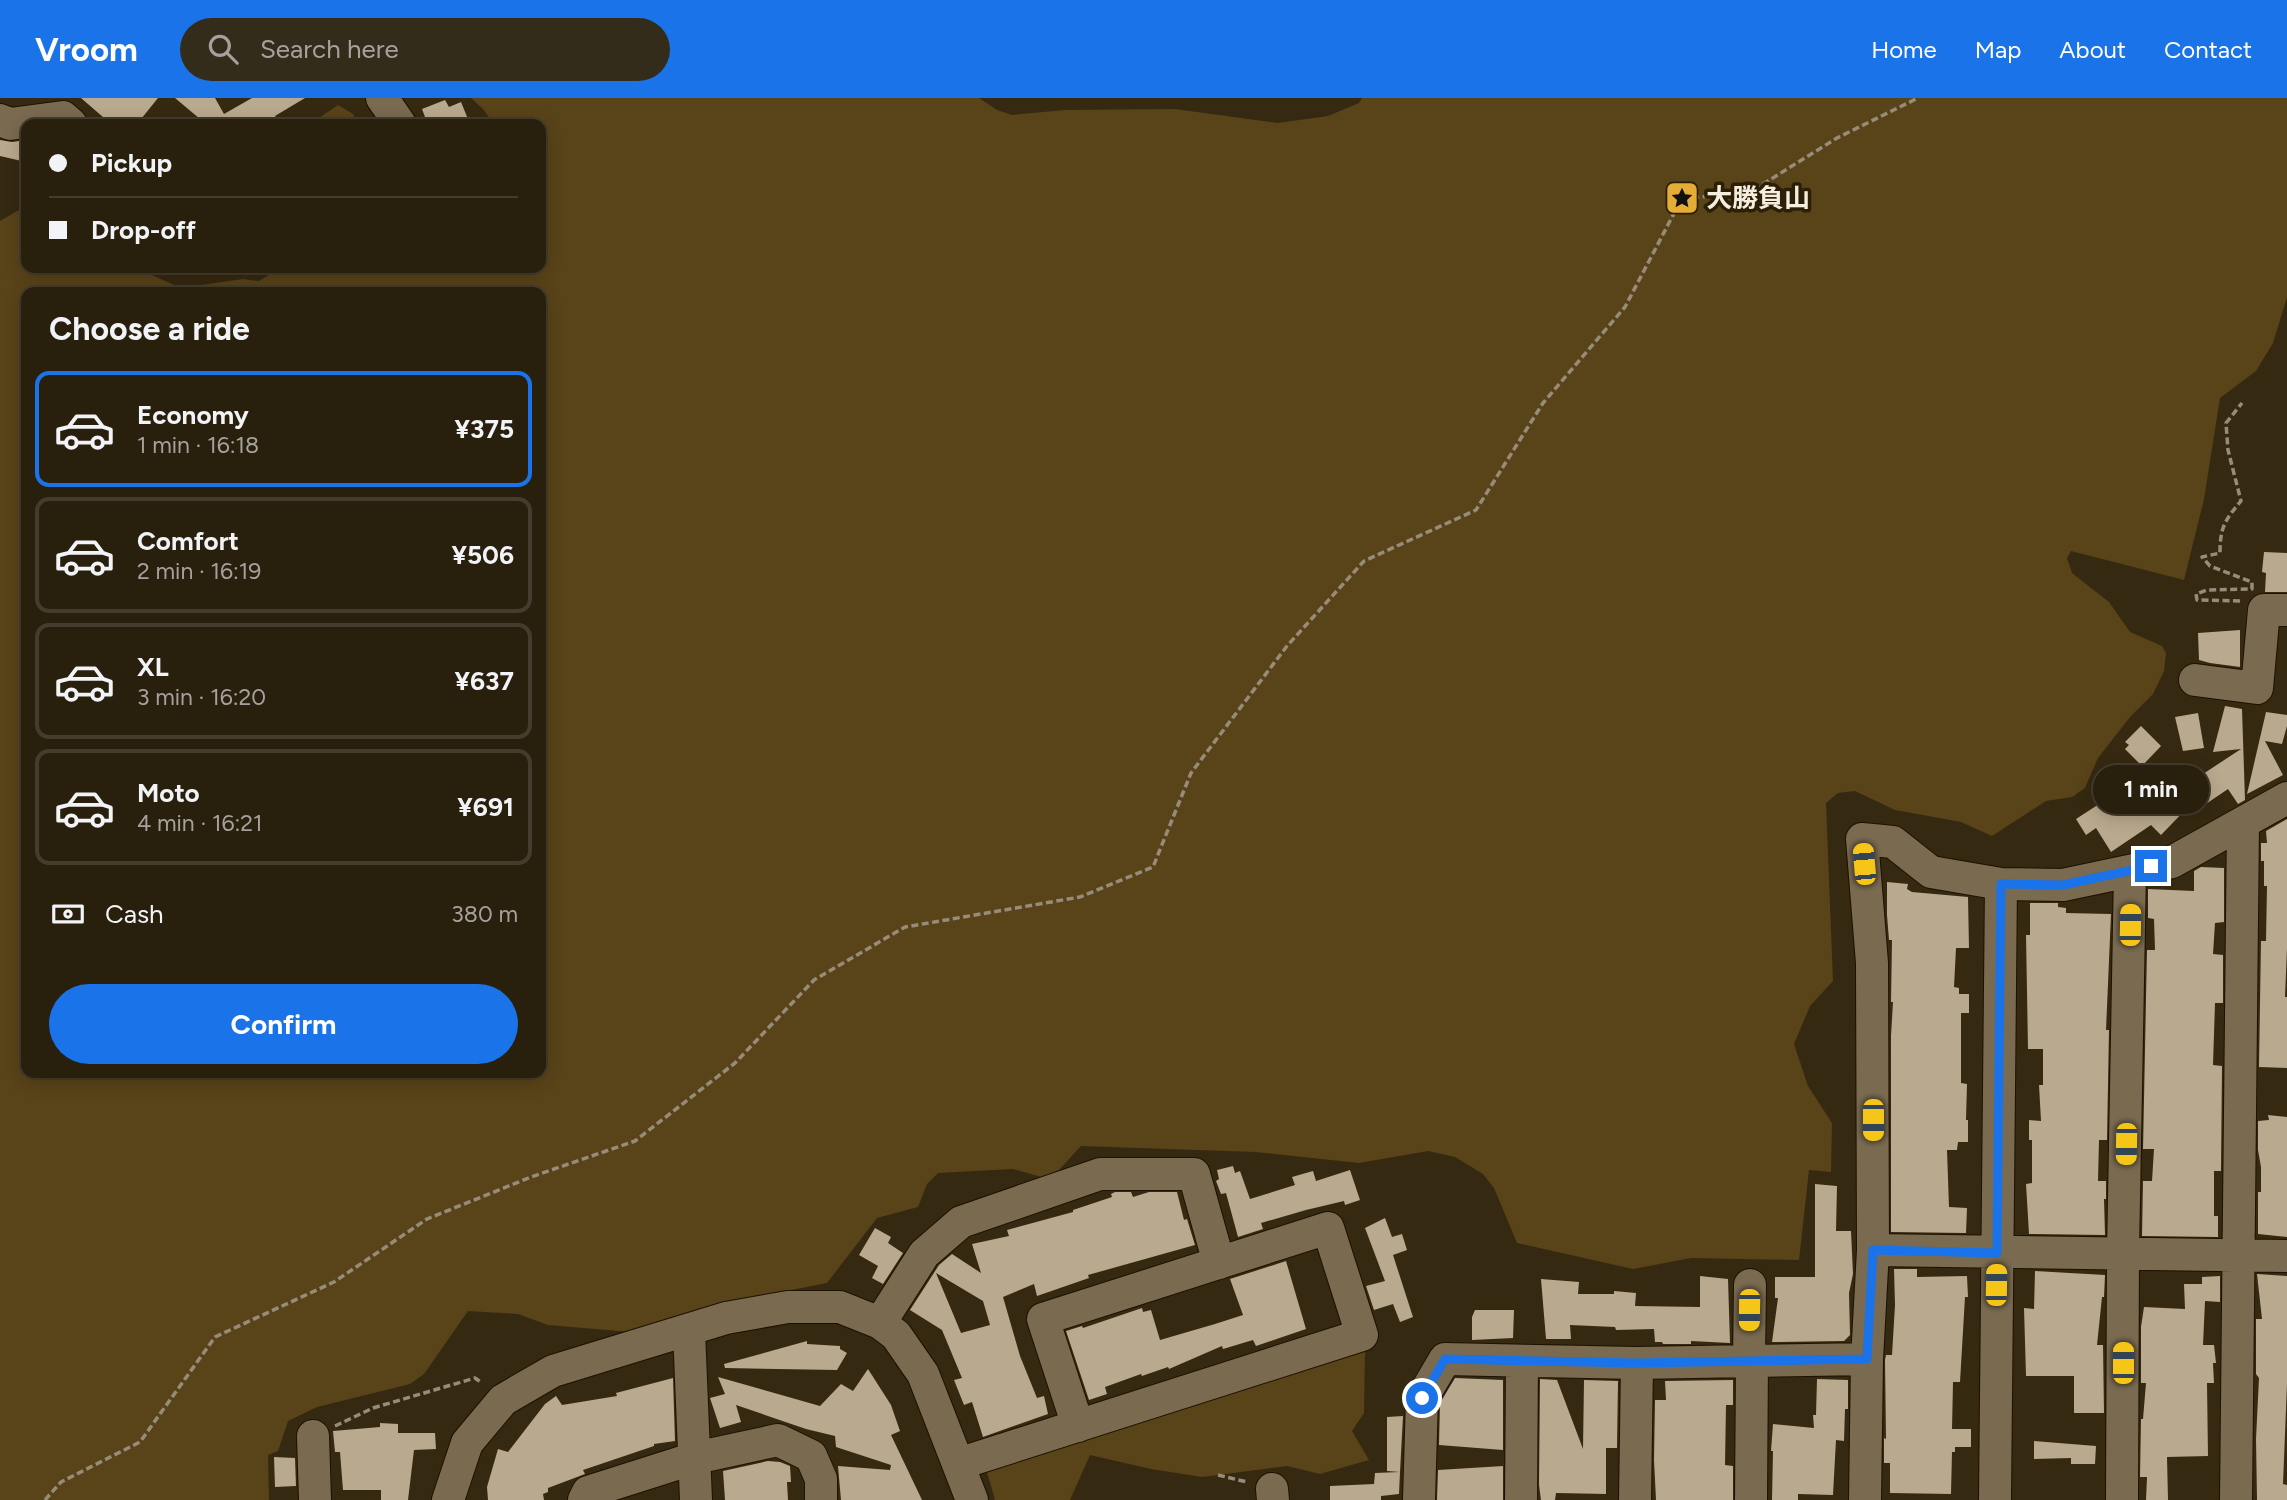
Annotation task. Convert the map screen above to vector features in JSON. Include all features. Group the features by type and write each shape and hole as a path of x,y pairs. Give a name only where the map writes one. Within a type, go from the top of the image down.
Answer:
{"street":[{"path":"382,98 397,119"},
{"path":"48,119 65,119"},
{"path":"0,120 10,124 21,123"},
{"path":"2195,680 2257,688 2275,610"},
{"path":"1865,1500 1867,1359 1873,1250 1872,963 1861,839 1893,842 1931,872 2001,884 2063,885 2172,862 2287,798"},
{"path":"2236,1500 2243,823"},
{"path":"2122,1500 2123,1253 2130,870"},
{"path":"1995,1500 2001,884"},
{"path":"880,1323 924,1254 961,1222 1100,1174 1194,1174 1219,1263"},
{"path":"958,1464 1078,1426 1362,1335 1328,1228 1043,1319 1078,1426"},
{"path":"1873,1250 2287,1256"},
{"path":"1750,1285 1751,1500"},
{"path":"448,1500 467,1443 503,1400 553,1371 726,1318 788,1307 840,1307 880,1323 896,1335 923,1374 972,1500"},
{"path":"689,1331 696,1500"},
{"path":"1419,1500 1422,1398 1445,1359 1637,1363 1867,1359"},
{"path":"1521,1500 1522,1361"},
{"path":"1635,1500 1637,1363"},
{"path":"313,1436 315,1500"},
{"path":"584,1500 589,1492 695,1458 778,1440 811,1456 821,1479 821,1500"}],"path":[{"path":"45,1500 61,1482 140,1442 215,1336 334,1282 427,1219 531,1177 635,1140 735,1063 814,980 905,927 1080,897 1153,867 1191,773 1287,646 1364,561 1476,510 1544,403 1625,307 1682,198 1747,194 1837,138 1918,98"},
{"path":"2242,403 2226,422 2228,450 2241,500 2226,519 2220,532 2220,552 2202,557 2210,566 2252,582 2252,589 2207,590 2196,594 2197,600 2253,601 2275,610"},
{"path":"313,1436 373,1408 475,1378 503,1400"}],"shaded area":[{"path":"471,98 979,98 997,110 1012,115 1065,110 1175,109 1277,123 1328,116 1359,103 1362,98 2287,98 2287,297 2273,343 2256,371 2220,398 2204,499 2184,580 2071,551 2067,558 2072,573 2109,602 2130,632 2162,646 2166,653 2164,671 2153,694 2130,717 2098,758 2085,788 2072,797 2046,801 1992,836 1961,822 1895,810 1855,791 1838,793 1826,803 1833,981 1810,1006 1794,1044 1808,1086 1832,1123 1831,1172 1809,1170 1799,1260 1691,1258 1633,1269 1517,1243 1494,1188 1483,1174 1455,1157 1428,1151 1359,1163 1255,1152 1081,1146 1059,1170 1045,1178 1013,1169 938,1173 927,1184 918,1207 877,1218 827,1283 730,1302 631,1332 548,1325 518,1314 468,1311 424,1374 410,1384 317,1407 288,1421 278,1451 268,1455 269,1500 0,1500 0,221 21,209 21,273 147,273 179,287 21,287 21,1078 546,1078 546,287 188,287 243,279 259,281 272,273 546,273 546,119 490,119"},
{"path":"338,105 353,114 356,119 317,119"},
{"path":"1365,1350 1364,1413 1352,1431 1369,1460 1320,1474 1287,1466 1202,1477 1090,1455 1070,1500 995,1500 987,1472"}],"building":[{"path":"81,98 158,98 141,119 105,119"},
{"path":"175,98 215,98 224,114 252,98 305,98 274,119 200,119"},
{"path":"445,100 449,107 461,102 468,119 420,119 425,117 422,109"},
{"path":"0,140 21,141 21,161 0,156"},
{"path":"2264,552 2287,553 2287,592 2265,592 2266,573 2262,572"},
{"path":"2240,630 2240,667 2199,660 2198,633"},
{"path":"2225,706 2242,709 2245,800 2238,804 2228,789 2197,810 2192,803 2161,835 2151,825 2111,852 2096,828 2086,835 2076,819 2113,795 2106,789 2128,764 2168,797 2241,749 2213,752"},
{"path":"2266,712 2287,715 2282,744 2265,741 2283,775 2247,794"},
{"path":"2198,713 2204,748 2183,751 2175,717"},
{"path":"2141,726 2161,746 2142,766 2125,749 2129,745 2125,742"},
{"path":"2287,819 2287,1068 2259,1067 2261,941 2266,941 2267,886 2264,886 2261,843 2267,843 2266,831"},
{"path":"2201,867 2224,868 2224,922 2215,923 2213,954 2223,955 2223,1003 2215,1003 2213,1065 2222,1066 2221,1171 2214,1171 2214,1216 2218,1216 2218,1237 2142,1236 2143,1181 2152,1181 2154,1149 2143,1149 2147,950 2155,950 2154,919 2148,918 2148,889 2194,891 2194,871"},
{"path":"1887,882 1908,884 1907,889 1912,892 1968,897 1969,948 1956,948 1954,987 1959,988 1959,994 1969,994 1969,1013 1961,1013 1961,1083 1967,1084 1968,1142 1958,1142 1957,1150 1947,1150 1949,1207 1967,1208 1966,1233 1891,1232 1893,1002"},
{"path":"2030,903 2058,903 2058,907 2066,908 2066,913 2111,914 2106,1030 2109,1030 2107,1140 2099,1140 2098,1181 2106,1181 2105,1235 2029,1234 2026,1184 2032,1183 2032,1140 2029,1140 2029,1120 2041,1121 2039,1085 2043,1085 2043,1049 2028,1049 2026,935 2030,935"},
{"path":"2268,1115 2287,1117 2287,1237 2258,1234 2261,1167 2258,1121 2269,1120"},
{"path":"1233,1166 1235,1173 1240,1171 1250,1199 1295,1185 1292,1177 1313,1171 1316,1181 1350,1170 1360,1200 1345,1205 1344,1201 1261,1223 1263,1229 1238,1237 1226,1193 1221,1194 1216,1181 1219,1179 1217,1170"},
{"path":"1815,1184 1837,1186 1836,1231 1851,1231 1853,1274 1849,1293 1850,1335 1844,1341 1772,1342 1778,1298 1775,1298 1775,1277 1815,1277"},
{"path":"1131,1192 1133,1197 1149,1192 1177,1192 1184,1220 1187,1219 1195,1245 1088,1275 1089,1278 1037,1296 1034,1284 1003,1297 1020,1356 1037,1398 1044,1396 1048,1414 983,1437 972,1402 964,1405 954,1380 962,1378 942,1330 910,1310 939,1265 952,1254 981,1273 972,1244 1009,1236 1007,1230 1073,1212 1112,1197 1111,1194","holes":["936,1273 983,1301 990,1325 961,1333"]},
{"path":"1385,1218 1392,1237 1402,1234 1407,1250 1393,1255 1413,1317 1400,1322 1393,1304 1374,1310 1366,1286 1385,1281 1365,1228"},
{"path":"875,1228 891,1237 888,1243 903,1253 883,1284 872,1278 878,1266 859,1255"},
{"path":"1286,1261 1306,1329 1256,1346 1253,1340 1223,1349 1222,1346 1169,1369 1168,1367 1142,1376 1141,1374 1105,1387 1107,1394 1089,1400 1066,1331 1142,1308 1143,1312 1151,1310 1160,1340 1215,1324 1243,1315 1230,1279"},
{"path":"1894,1269 1917,1269 1917,1277 1967,1276 1968,1297 1965,1297 1960,1382 1953,1382 1952,1429 1971,1429 1971,1447 1955,1447 1955,1452 1952,1452 1951,1494 1890,1493 1890,1463 1884,1463 1885,1360 1886,1355 1892,1355"},
{"path":"2035,1271 2105,1275 2097,1345 2103,1345 2104,1413 2074,1413 2074,1376 2026,1376 2024,1308 2034,1309"},
{"path":"2257,1274 2287,1276 2283,1484 2287,1485 2287,1500 2257,1500 2259,1378 2256,1374 2256,1319 2262,1319"},
{"path":"1700,1276 1728,1279 1730,1343 1691,1341 1691,1344 1663,1344 1655,1342 1654,1329 1616,1330 1615,1327 1570,1325 1571,1339 1546,1339 1541,1279 1579,1282 1578,1294 1614,1294 1614,1291 1636,1293 1635,1306 1700,1307"},
{"path":"2220,1276 2220,1302 2205,1301 2203,1345 2214,1345 2216,1363 2213,1363 2214,1383 2207,1383 2208,1456 2167,1457 2168,1500 2146,1500 2147,1477 2140,1477 2141,1419 2146,1383 2141,1383 2141,1327 2144,1307 2185,1309 2184,1284 2202,1284 2202,1277"},
{"path":"1475,1310 1514,1310 1513,1338 1472,1340 1472,1317"},
{"path":"807,1341 807,1344 840,1346 840,1349 847,1353 837,1370 725,1368 724,1364"},
{"path":"868,1369 891,1405 900,1431 891,1435 922,1500 841,1500 838,1466 890,1470 891,1465 836,1447 835,1436 736,1405 741,1422 720,1428 710,1398 725,1394 718,1377 820,1406 841,1384 853,1391"},
{"path":"673,1378 675,1441 654,1444 583,1470 585,1474 548,1488 548,1492 543,1494 544,1500 488,1500 487,1487 498,1449 508,1452 545,1404 556,1396 562,1405 617,1396 616,1393"},
{"path":"1455,1378 1503,1380 1503,1450 1439,1445 1440,1403"},
{"path":"1540,1379 1557,1380 1583,1449 1584,1380 1618,1381 1617,1448 1606,1448 1606,1494 1556,1493 1555,1500 1541,1500"},
{"path":"1817,1379 1848,1380 1844,1441 1836,1440 1833,1495 1798,1494 1798,1500 1772,1500 1773,1424 1814,1428"},
{"path":"1733,1380 1733,1405 1726,1405 1725,1465 1733,1466 1733,1500 1656,1500 1655,1400 1666,1400 1665,1381"},
{"path":"1403,1416 1400,1472 1387,1471 1387,1417"},
{"path":"380,1423 398,1424 398,1433 435,1433 436,1449 414,1450 408,1500 381,1500 381,1490 343,1490 340,1452 335,1452 333,1431 380,1427"},
{"path":"2034,1441 2096,1446 2095,1464 2071,1464 2071,1458 2034,1459"},
{"path":"274,1457 295,1458 296,1486 275,1487"},
{"path":"768,1461 790,1466 788,1500 725,1500 723,1471"},
{"path":"1503,1466 1503,1500 1437,1500 1438,1470"},
{"path":"1400,1472 1399,1494 1381,1496 1381,1500 1330,1500 1330,1486 1374,1484 1375,1473"}],"place":[{"name":"大勝負山","path":"1682,198"}],"route":[{"path":"1422,1398 1445,1359 1637,1363 1867,1359 1873,1250 1997,1253 2001,884 2063,885 2151,866"}]}
